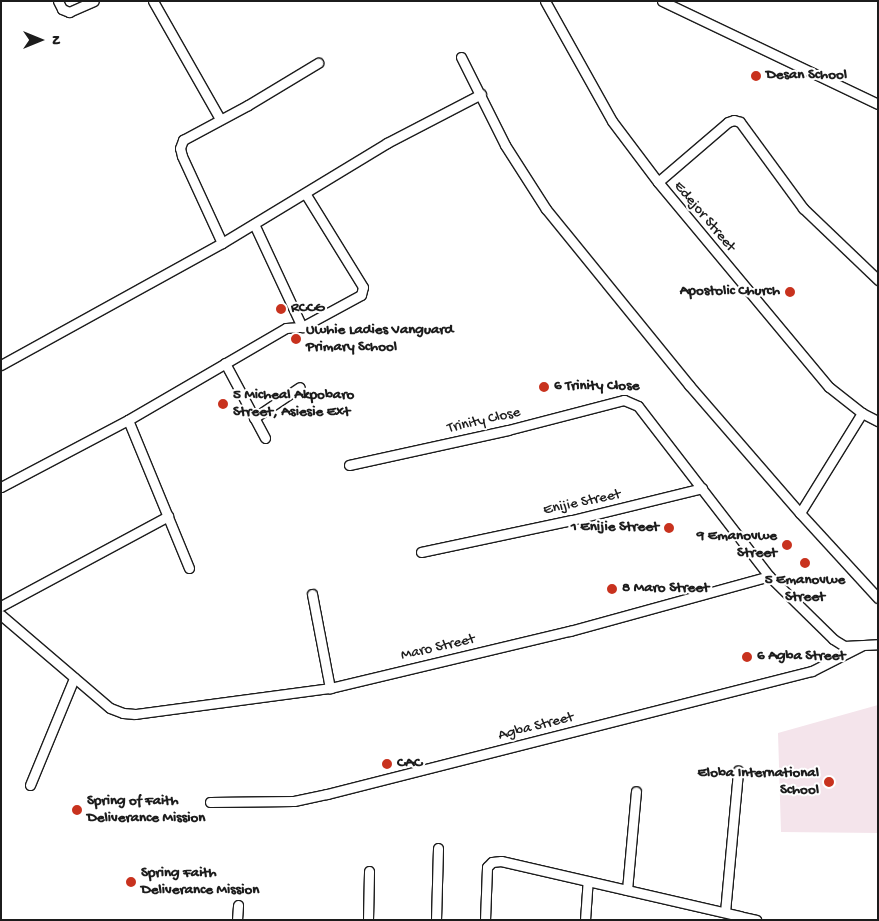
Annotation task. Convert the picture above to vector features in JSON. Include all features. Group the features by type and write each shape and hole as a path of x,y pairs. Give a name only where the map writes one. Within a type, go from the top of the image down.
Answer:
{"street":[{"path":"58,1 62,9 69,12 78,10 94,1"},
{"path":"153,1 220,119"},
{"name":"Edejor Street","path":"546,1 612,121 658,182 829,387 862,413 878,421"},
{"path":"662,1 878,104"},
{"path":"461,57 505,145 546,209 689,385 800,513 878,598"},
{"path":"222,243 180,148 183,140 318,63"},
{"path":"1,365 222,243 387,143 481,94"},
{"path":"658,182 728,122 734,120 740,122 803,208 878,280"},
{"path":"1,487 128,420 286,328 302,327 361,295 363,287 305,193"},
{"path":"254,224 302,327"},
{"path":"225,363 265,438"},
{"path":"254,418 300,387"},
{"name":"Trinity Close","path":"349,465 508,430 624,400 638,406 702,488"},
{"path":"800,513 862,413"},
{"path":"128,420 189,568"},
{"path":"702,488 769,576 833,638 844,646 878,644"},
{"name":"Enijie Street","path":"421,552 467,540 572,520 702,488"},
{"path":"1,606 168,516"},
{"name":"Maro Street","path":"74,678 110,708 123,713 135,714 330,688 570,630 769,576"},
{"path":"312,594 330,688"},
{"path":"1,615 74,678 30,785"},
{"name":"Agba Street","path":"210,802 294,802 812,670 861,646"},
{"path":"725,912 738,771"},
{"path":"627,890 636,791"},
{"path":"436,920 438,848"},
{"path":"485,920 487,867 492,862 501,861 756,920"},
{"path":"368,871 368,920"},
{"path":"585,920 588,881"},
{"path":"237,920 238,905"}],"shaded area":[{"name":"Eloba International School","path":"878,705 878,833 781,832 778,733"}],"place":[{"name":"Desan School","path":"756,76"},
{"name":"Apostolic Church","path":"790,292"},
{"name":"RCCG","path":"281,309"},
{"name":"Uwhie Ladies Vanguard Primary School","path":"296,339"},
{"name":"6 Trinity Close","path":"544,387"},
{"name":"5 Micheal Akpobaro Street, Asiesie Ext","path":"223,404"},
{"name":"1 Enijie Street","path":"669,528"},
{"name":"9 Emanovwe Street","path":"787,545"},
{"name":"5 Emanovwe Street","path":"805,563"},
{"name":"8 Maro Street","path":"612,589"},
{"name":"6 Agba Street","path":"747,657"},
{"name":"CAC","path":"387,764"},
{"name":"Eloba International School","path":"829,782"},
{"name":"Spring of Faith Deliverance Mission","path":"77,810"},
{"name":"Spring Faith Deliverance Mission","path":"131,882"}]}
